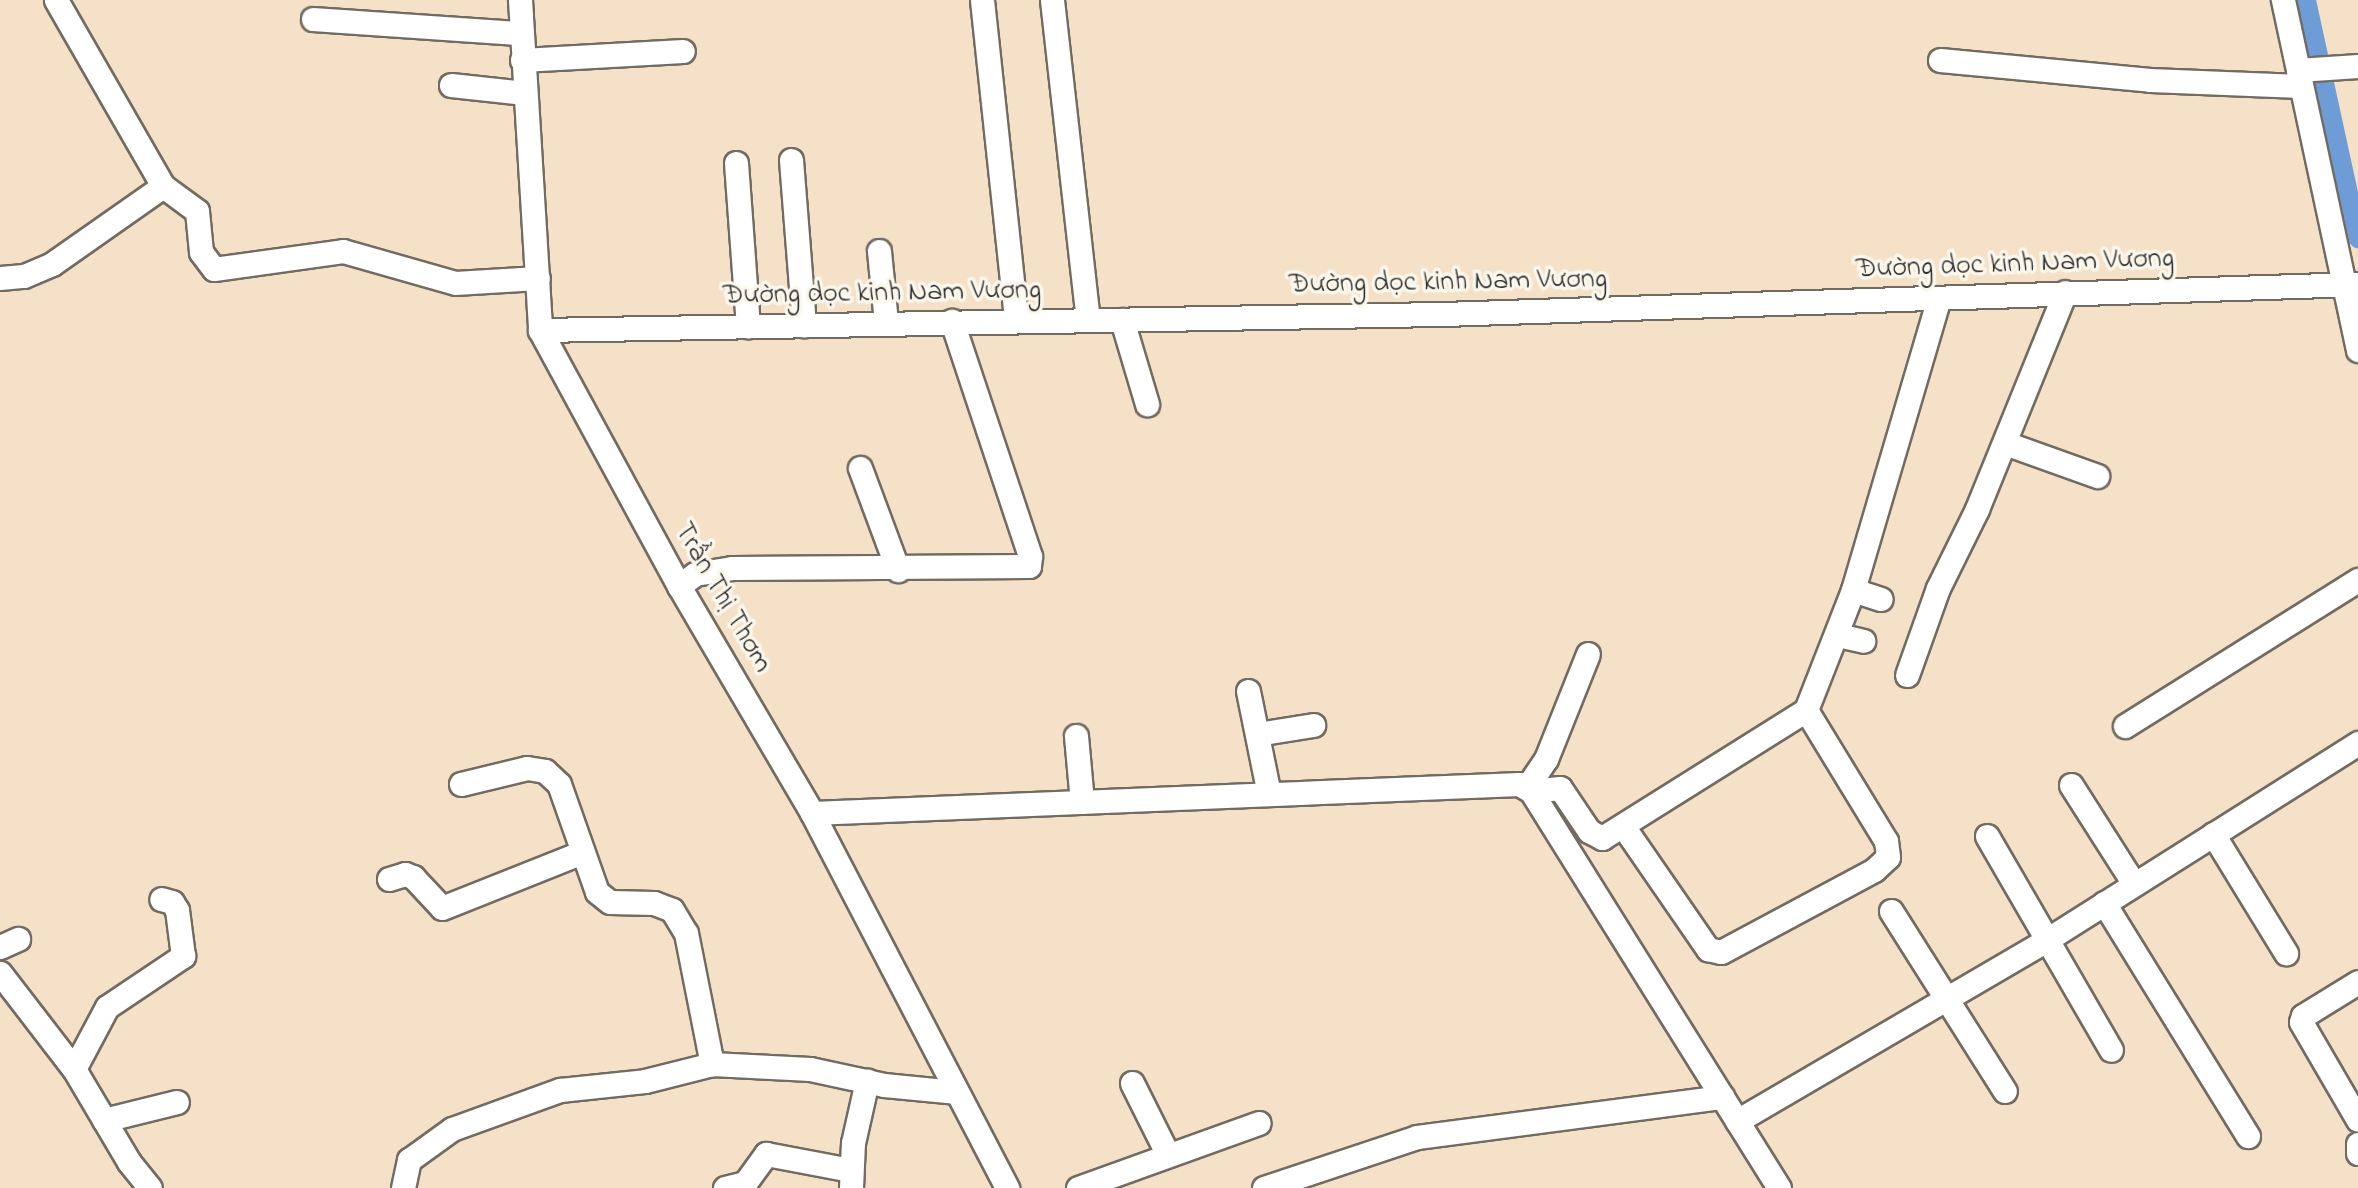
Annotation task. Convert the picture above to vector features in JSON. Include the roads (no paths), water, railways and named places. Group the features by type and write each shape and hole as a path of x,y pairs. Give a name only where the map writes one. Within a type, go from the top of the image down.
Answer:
{"street":[{"path":"56,0 163,186 197,211 201,252 214,269 343,251 454,283 538,278"},
{"name":"Trần Thị Thơm","path":"520,0 540,330 679,586 811,813 1007,1188"},
{"path":"982,0 1016,320"},
{"path":"1052,0 1088,320"},
{"path":"2283,0 2311,73 2352,284 2358,350"},
{"path":"313,19 521,33"},
{"path":"522,60 683,51"},
{"path":"1940,60 2150,80 2311,73 2358,66"},
{"path":"451,85 525,93"},
{"path":"791,160 804,325"},
{"path":"736,163 748,327"},
{"path":"0,278 24,276 52,264 163,186"},
{"path":"879,251 886,323"},
{"name":"Đường dọc kinh Nam Vương","path":"540,330 1122,320 2352,284"},
{"path":"1907,675 1938,588 2005,443 2065,292"},
{"path":"811,813 1496,783 1529,789 1560,788 1595,838 1623,826 1806,710 1838,635 1853,590 1939,298"},
{"path":"1122,320 1147,404"},
{"path":"679,586 695,574 732,568 1023,568 1031,563 952,321"},
{"path":"2005,443 2097,476"},
{"path":"860,468 898,570"},
{"path":"2125,726 2358,580"},
{"path":"1853,590 1881,599"},
{"path":"1838,635 1863,641"},
{"path":"1529,789 1546,759 1588,654"},
{"path":"1248,691 1269,793"},
{"path":"1623,826 1709,948 1721,952 1874,870 1888,857 1886,841 1806,710"},
{"path":"1257,734 1313,725"},
{"path":"1076,736 1082,802"},
{"path":"1737,1121 2048,939 2358,743"},
{"path":"461,784 527,768 545,771 559,783 580,853 597,892 610,902 654,903 672,910 681,920 712,1064"},
{"path":"2071,785 2134,884"},
{"path":"1529,789 1779,1188"},
{"path":"2213,834 2286,953"},
{"path":"1987,836 2111,1050"},
{"path":"389,879 413,877 435,905 442,908 580,853"},
{"path":"74,1069 107,1007 183,956 177,910 172,902 161,899"},
{"path":"2104,903 2248,1136"},
{"path":"1891,911 2004,1091"},
{"path":"0,973 74,1069 149,1188"},
{"path":"2358,982 2302,1016 2301,1022 2358,1120"},
{"path":"403,1188 409,1160 452,1129 560,1090 645,1081 712,1064 810,1069 867,1081 955,1093"},
{"path":"725,1188 745,1182 766,1154 851,1179 858,1104 867,1081"},
{"path":"1132,1083 1168,1155"},
{"path":"1264,1188 1417,1137 1722,1097"},
{"path":"104,1120 177,1102"},
{"path":"1078,1188 1259,1123"},
{"path":"2358,1144 2358,1153"}],"waterway":[{"path":"2306,0 2358,238"}]}
